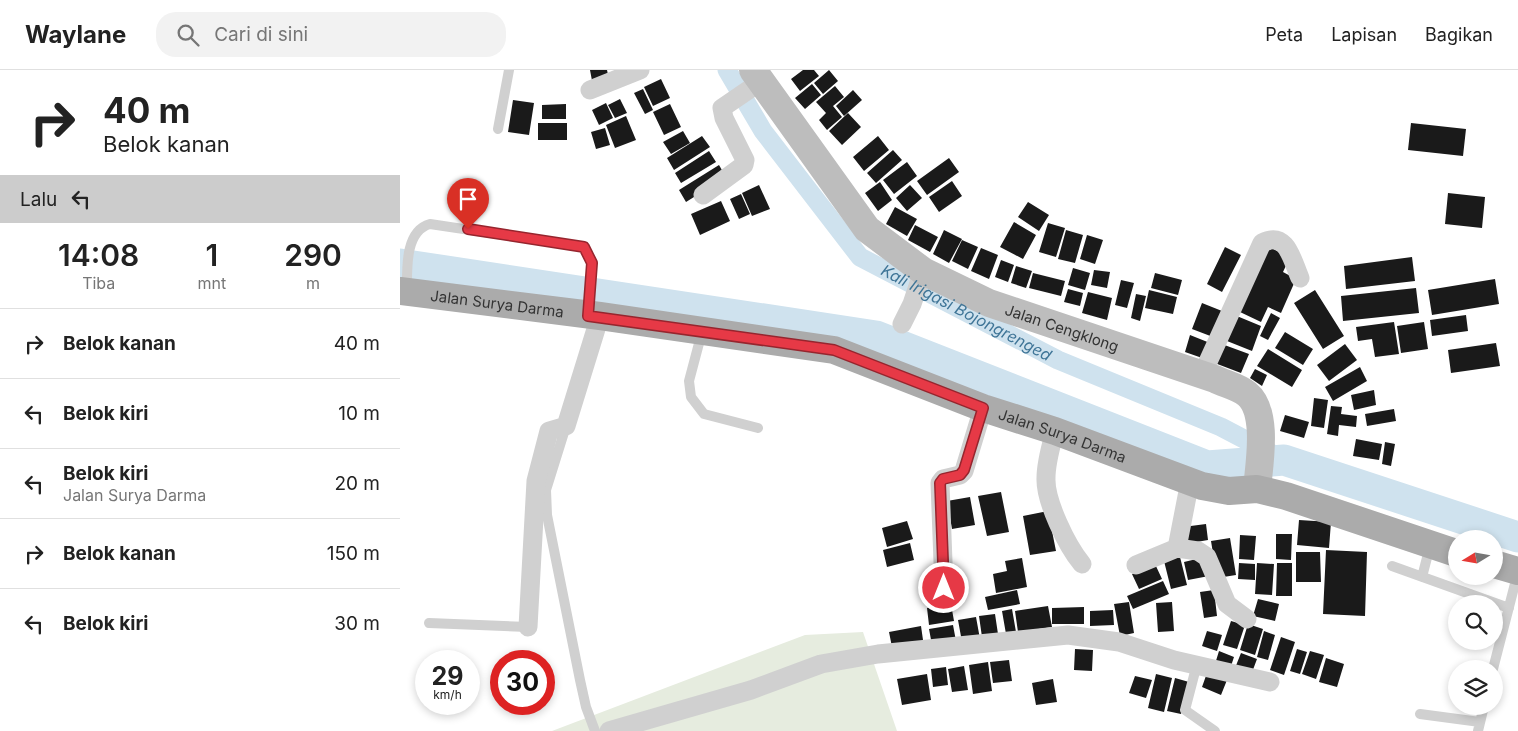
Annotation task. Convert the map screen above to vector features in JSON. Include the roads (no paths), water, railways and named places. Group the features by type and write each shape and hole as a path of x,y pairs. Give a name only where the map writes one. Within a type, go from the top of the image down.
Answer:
{"main road":[{"name":"Jalan Cengklong","path":"755,80 867,228 919,281 1202,375 1248,394 1258,410 1261,428 1258,481"},
{"name":"Jalan Surya Darma","path":"405,285 834,350 983,408 1055,431 1190,481 1229,490 1258,481 1286,496 1448,551"},
{"path":"1503,567 1518,571"}],"street":[{"path":"590,90 640,70"},
{"path":"702,195 744,165 745,160 722,112 722,108 755,80"},
{"path":"1202,375 1262,243 1281,240 1286,244 1300,278"},
{"path":"902,324 912,304 919,281"},
{"path":"528,627 536,481 549,431 566,426 592,313"},
{"path":"944,588 940,483 943,479 960,475 964,470 983,408"},
{"path":"1055,431 1046,479 1064,540 1082,564"},
{"path":"1177,548 1190,481"},
{"path":"1136,565 1177,548 1198,551 1206,557 1227,604 1247,619"},
{"path":"609,731 751,690 821,664 878,654 1068,635 1119,642 1174,660 1270,682"}],"lane":[{"path":"498,129 509,70"},
{"path":"405,285 413,235 420,226 430,224 584,247 592,268 592,313"},
{"path":"702,331 689,381 691,397 704,414 758,428"},
{"path":"566,426 546,490 547,515 586,707 596,731"},
{"path":"1422,577 1430,546"},
{"path":"1392,566 1509,608"},
{"path":"1495,660 1518,571"},
{"path":"429,623 528,627"},
{"path":"1196,664 1186,710 1215,731"},
{"path":"1420,714 1479,726"}],"waterway":[{"name":"Kali Irigasi Bojongrenged","path":"727,70 763,131 860,257 1058,360 1221,427 1284,460"},
{"path":"400,264 876,336 1207,466 1284,460 1518,537"}]}
